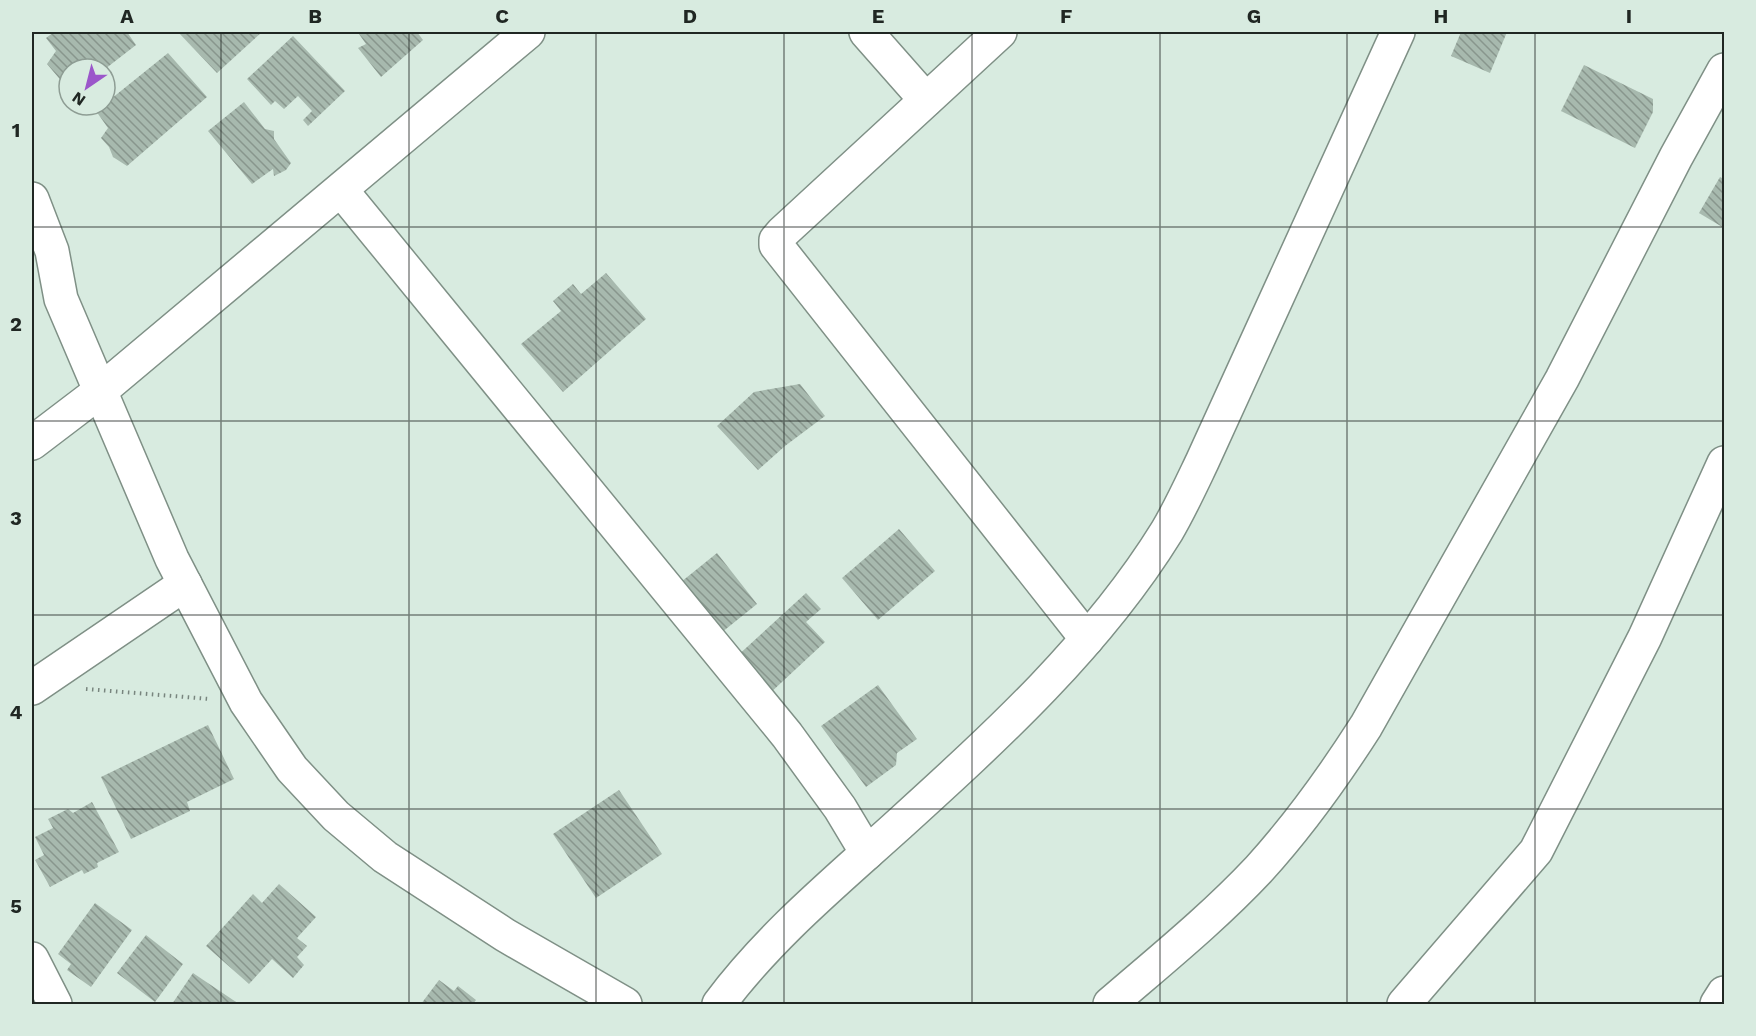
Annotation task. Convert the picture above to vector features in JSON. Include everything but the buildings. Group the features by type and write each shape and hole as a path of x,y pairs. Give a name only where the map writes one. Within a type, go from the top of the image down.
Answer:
{"street":[{"path":"32,443 99,392 528,32"},
{"path":"866,32 926,100"},
{"path":"1000,32 782,233 776,240 776,245 1087,639"},
{"path":"719,1005 753,962 837,878 867,854 991,741 1087,639 1143,565 1184,499 1398,32"},
{"path":"1110,1005 1206,920 1259,869 1284,840 1347,756 1562,379 1676,157 1725,70"},
{"path":"341,190 787,735 840,808 867,854"},
{"path":"32,199 52,251 61,298 99,392 172,559 246,702 292,769 336,816 386,857 505,935 625,1005"},
{"path":"32,264 61,298"},
{"path":"1404,1005 1536,851 1646,637 1725,463"},
{"path":"32,688 185,584"},
{"path":"32,959 55,1005"},
{"path":"1717,1005 1725,993"}],"path":[{"path":"84,688 246,702"}]}
